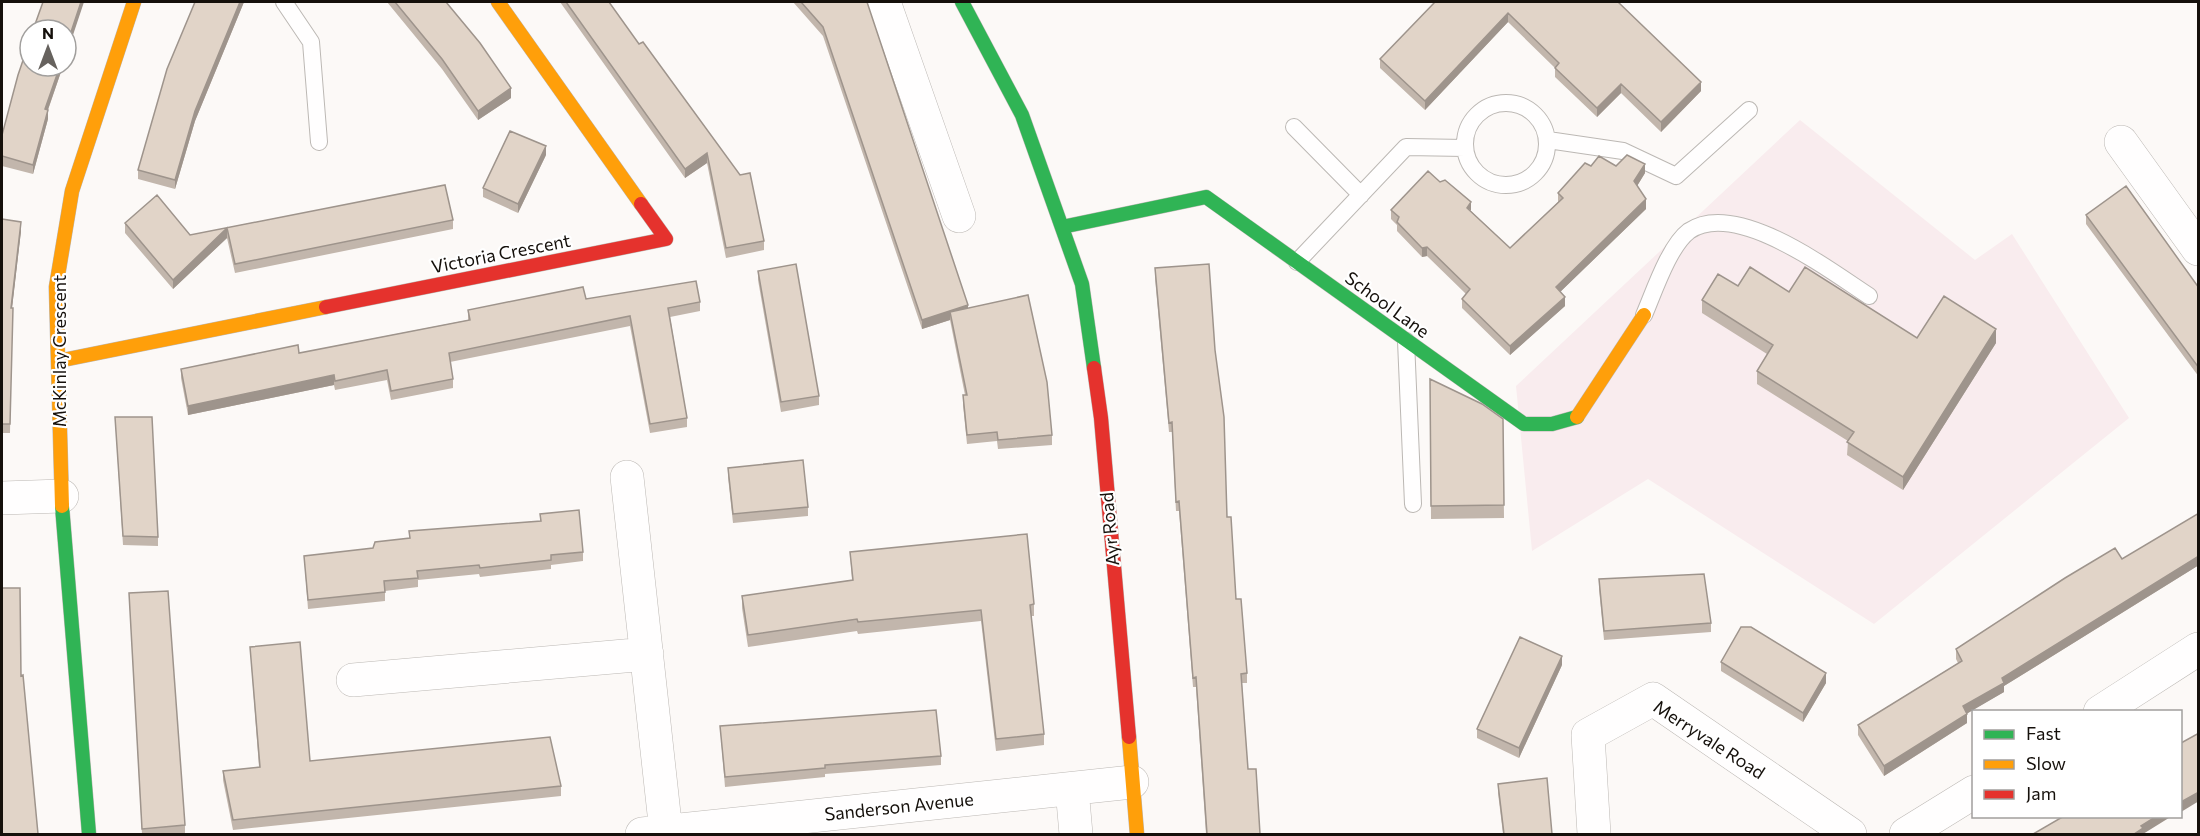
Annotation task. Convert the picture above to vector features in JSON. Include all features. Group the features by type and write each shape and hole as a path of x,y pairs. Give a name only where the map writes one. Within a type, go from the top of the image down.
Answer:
{"street":[{"name":"McKinlay Crescent","path":"89,834 62,496 56,287 72,191 134,2"},
{"name":"Victoria Crescent","path":"58,361 666,239 498,2"},
{"path":"884,2 959,216"},
{"name":"Ayr Road","path":"962,2 1022,115 1082,284 1101,418 1137,834"},
{"path":"2121,142 2199,249"},
{"name":"School Lane","path":"1062,227 1206,197 1524,424 1552,424 1579,417 1644,315"},
{"name":"Sanderson Avenue","path":"627,477 646,654 654,833 824,825 1132,782"},
{"path":"2,498 62,496"},
{"path":"2102,710 2199,649"},
{"path":"353,680 646,654"},
{"name":"Merryvale Road","path":"1594,834 1588,735 1653,699 1850,834"},
{"path":"1072,789 1076,834"},
{"path":"1906,834 1972,793"}],"lane":[{"path":"284,2 311,42 319,142"},
{"path":"1509,102 1523,106 1535,114 1544,126 1548,140 1547,153 1542,165 1523,183 1510,186 1497,185 1475,172 1464,148 1466,134 1472,120 1482,110 1495,104 1509,102"},
{"path":"1548,140 1623,151 1676,176 1749,110"},
{"path":"1294,127 1361,195"},
{"path":"1297,262 1406,147 1464,148"},
{"path":"1644,315 1676,246 1690,231 1714,222 1738,224 1766,232 1869,296"},
{"path":"1406,341 1413,504"}],"shaded area":[{"path":"1800,120 1975,260 2012,234 2129,418 1874,624 1648,479 1532,551 1516,386"}],"building":[{"path":"43,2 81,2 76,18 37,18"},
{"path":"195,2 240,2 195,111 175,180 138,170 167,69"},
{"path":"395,2 446,2 480,43 511,88 478,111 442,59"},
{"path":"566,2 609,2 639,44 643,42 740,175 750,173 764,241 726,248 707,153 685,169"},
{"path":"801,2 867,2 968,305 922,320 823,27"},
{"path":"1435,2 1618,2 1701,82 1661,122 1621,84 1597,108 1555,68 1559,63 1508,13 1425,101 1380,59"},
{"path":"18,75 18,78 56,78 45,109 48,110 33,165 2,156 2,135"},
{"path":"510,131 546,146 518,204 483,188"},
{"path":"1627,155 1645,164 1634,181 1646,199 1556,287 1565,297 1510,346 1462,299 1470,289 1427,247 1422,248 1397,222 1399,217 1391,210 1428,171 1440,182 1445,180 1471,202 1467,208 1510,248 1563,198 1558,193 1585,163 1591,166 1599,156 1616,166"},
{"path":"445,185 453,220 235,264 227,228 173,280 125,223 157,195 190,235"},
{"path":"2126,186 2199,288 2199,368 2086,215"},
{"path":"2,219 21,222 11,308 13,308 10,424 2,424"},
{"path":"796,264 819,396 781,402 758,271"},
{"path":"1209,264 1215,350 1224,417 1227,517 1231,517 1236,599 1241,599 1247,673 1241,674 1248,769 1256,769 1260,834 1207,834 1196,677 1193,678 1179,501 1176,502 1172,422 1169,423 1155,268"},
{"path":"1750,267 1789,292 1805,267 1917,338 1944,296 1996,329 1903,477 1847,442 1854,432 1757,371 1773,345 1702,300 1718,274 1738,286"},
{"path":"696,281 700,302 668,308 687,418 650,424 630,316 449,353 453,379 391,391 387,370 335,381 334,375 188,406 181,369 298,345 299,353 470,320 468,310 583,287 586,299"},
{"path":"1028,295 1047,382 1052,435 998,440 997,432 967,435 963,395 967,395 950,312"},
{"path":"1430,379 1482,404 1503,419 1504,505 1431,506"},
{"path":"115,417 152,417 158,537 123,536"},
{"path":"803,460 808,507 733,514 728,468"},
{"path":"579,510 583,552 551,555 551,560 480,568 479,565 417,571 418,578 384,581 385,592 308,600 304,556 373,548 375,542 410,538 409,531 541,521 540,514"},
{"path":"2199,513 2199,556 2002,678 2004,683 1963,706 1967,714 1884,766 1858,725 1962,661 1956,649 2065,578 2115,548 2122,559"},
{"path":"1027,534 1034,604 1030,605 1044,734 996,739 981,610 858,622 857,619 748,635 742,596 853,580 850,552"},
{"path":"1704,574 1711,623 1604,631 1599,579"},
{"path":"2,588 20,588 21,676 23,675 38,834 2,834"},
{"path":"168,591 185,825 142,829 129,593"},
{"path":"1741,627 1751,627 1826,673 1803,713 1721,662"},
{"path":"1520,637 1562,656 1519,748 1477,729"},
{"path":"300,642 310,761 550,737 561,786 233,820 223,771 260,767 250,647"},
{"path":"936,710 941,756 825,765 825,768 725,777 720,726"},
{"path":"2199,733 2199,792 2182,801 2182,742"},
{"path":"1547,778 1552,834 1504,834 1498,784"},
{"path":"2061,818 2154,818 2141,826 2143,828 2134,834 2033,834"}],"traffic: fast":[{"path":"962,2 1022,115 1082,284 1094,368"},
{"path":"1062,227 1206,197 1524,424 1552,424 1577,417"},
{"path":"62,506 89,834"}],"traffic: slow":[{"path":"62,506 56,287 72,191 134,2"},
{"path":"498,2 641,204"},
{"path":"58,361 326,307"},
{"path":"1577,417 1644,315"},
{"path":"1129,737 1137,834"}],"traffic: jam":[{"path":"326,307 666,239 641,204"},
{"path":"1094,368 1101,418 1129,737"}]}
